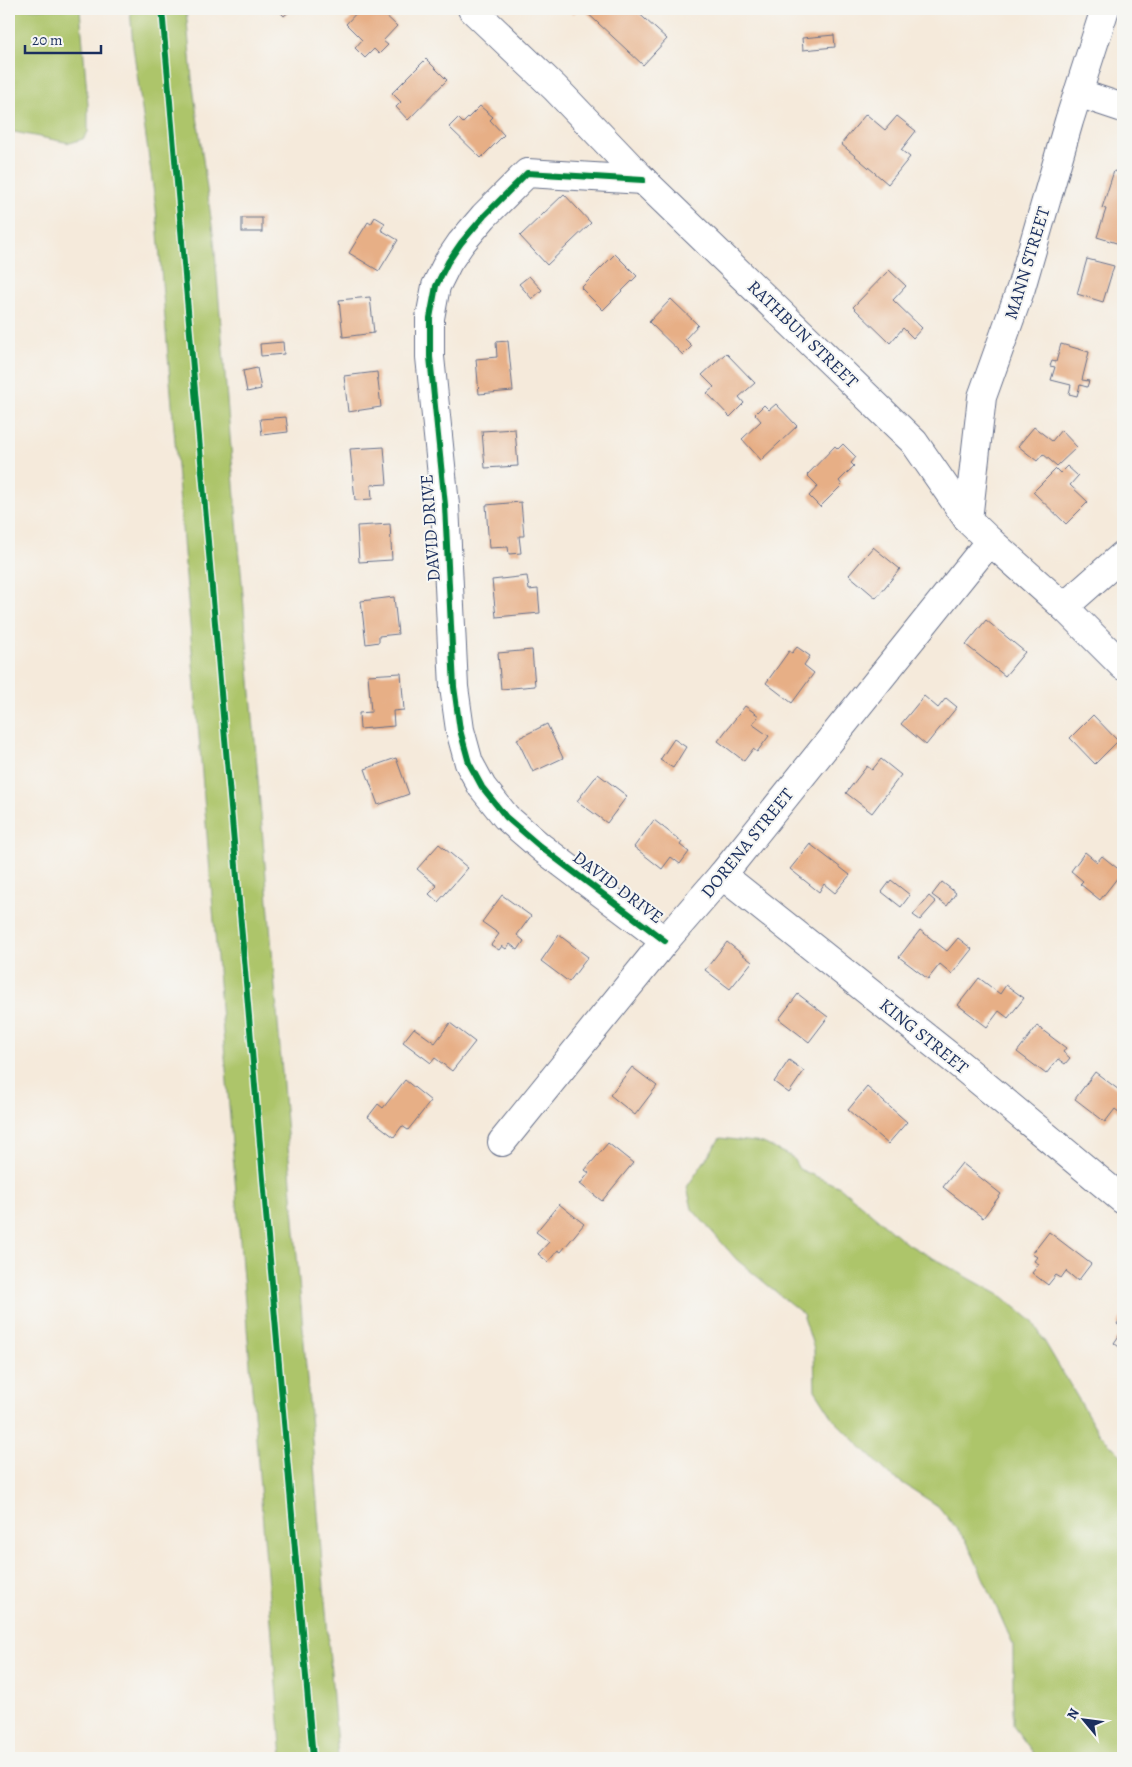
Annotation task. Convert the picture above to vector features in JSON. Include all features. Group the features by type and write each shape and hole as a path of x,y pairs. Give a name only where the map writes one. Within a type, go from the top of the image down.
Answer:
{"street":[{"name":"RATHBUN STREET","path":"472,9 555,88 643,180 914,442 968,520 1064,607 1123,666"},
{"name":"MANN STREET","path":"968,520 982,398 1021,288 1104,9"},
{"path":"1078,93 1123,108"},
{"name":"DAVID DRIVE","path":"643,180 527,173 484,216 448,262 436,286 430,318 430,356 445,505 454,687 460,730 469,763 482,786 506,817 542,848 665,942"},
{"name":"DORENA STREET","path":"502,1142 722,875 990,541"},
{"path":"1064,607 1123,555"},
{"name":"KING STREET","path":"722,875 958,1063 1123,1200"}],"green space":[{"path":"9,9 80,9 88,105 88,132 83,139 70,143 9,131"},
{"path":"130,9 186,9 192,79 214,240 338,1758 282,1758 156,208 133,46"},
{"path":"720,1138 763,1143 792,1157 799,1169 840,1187 906,1243 1003,1297 1033,1322 1098,1432 1123,1457 1123,1758 1037,1758 1013,1726 1013,1644 967,1542 938,1506 890,1475 835,1421 815,1390 814,1349 803,1314 737,1260 692,1209 687,1187"}],"building":[{"path":"277,9 292,9 284,16"},
{"path":"360,9 379,9 397,26 383,41 388,45 379,54 374,49 365,58 355,48 362,40 346,24"},
{"path":"567,9 578,9 573,14"},
{"path":"583,9 634,9 667,39 643,65"},
{"path":"834,35 835,47 803,50 802,38"},
{"path":"426,59 447,80 408,120 396,107 401,102 392,93"},
{"path":"480,106 493,117 490,120 504,135 481,158 449,127 458,118 463,123"},
{"path":"866,114 885,130 897,116 916,131 901,150 910,157 888,184 841,144"},
{"path":"1114,171 1123,174 1123,245 1097,237 1106,209 1102,208"},
{"path":"564,194 591,223 547,265 520,236"},
{"path":"375,217 385,223 381,230 398,240 379,271 349,253 368,222 371,224"},
{"path":"242,218 262,218 262,232 242,232"},
{"path":"615,254 637,276 603,310 581,288"},
{"path":"1087,259 1114,266 1103,302 1077,294"},
{"path":"889,270 906,286 893,300 922,328 913,338 903,328 890,343 853,307"},
{"path":"529,276 542,290 532,299 519,284"},
{"path":"370,297 374,333 343,337 339,300"},
{"path":"671,299 698,325 685,339 692,346 683,355 649,322"},
{"path":"508,341 513,391 479,394 476,359 497,357 496,342"},
{"path":"283,342 284,354 261,356 260,344"},
{"path":"1061,344 1089,352 1082,380 1089,381 1087,387 1080,385 1077,396 1069,394 1071,385 1051,380 1055,367 1050,366 1052,361 1056,362"},
{"path":"726,353 755,383 739,397 744,403 730,417 707,393 714,387 702,375"},
{"path":"257,368 261,389 247,392 243,371"},
{"path":"377,372 381,407 348,412 344,376"},
{"path":"776,404 797,426 761,460 742,439 761,421 755,414 764,405 769,410"},
{"path":"286,417 288,432 262,435 260,419"},
{"path":"1034,427 1052,441 1061,430 1077,447 1057,466 1043,454 1037,461 1018,446"},
{"path":"515,429 518,466 485,468 482,431"},
{"path":"843,444 856,457 851,463 854,466 839,481 842,485 820,507 809,496 818,486 807,475 835,446 838,449"},
{"path":"384,447 387,484 371,485 372,499 355,500 350,449"},
{"path":"1067,466 1078,476 1070,485 1088,502 1066,524 1033,492 1056,469 1060,473"},
{"path":"521,502 524,536 519,536 521,553 509,554 508,547 489,548 486,505"},
{"path":"390,524 392,560 359,562 357,526"},
{"path":"873,547 900,569 876,598 849,575"},
{"path":"527,576 529,590 538,589 540,613 496,617 492,580"},
{"path":"394,597 398,634 379,636 379,642 366,644 361,601"},
{"path":"986,620 1025,652 1005,676 966,645"},
{"path":"797,647 810,656 804,665 814,673 792,703 766,683 789,651 792,653"},
{"path":"532,650 535,686 501,689 498,653"},
{"path":"401,673 404,710 393,711 394,726 360,729 359,713 371,712 368,675"},
{"path":"924,696 938,708 946,698 957,707 926,745 901,724"},
{"path":"745,706 759,716 752,724 769,736 757,752 753,749 744,761 718,741"},
{"path":"1093,715 1118,741 1095,764 1070,738"},
{"path":"547,724 563,758 533,772 517,739"},
{"path":"674,739 686,747 673,768 660,760"},
{"path":"396,758 409,794 378,805 365,769"},
{"path":"881,759 901,775 872,813 846,793 867,766 872,770"},
{"path":"598,774 627,796 607,823 577,801"},
{"path":"654,820 682,842 680,845 689,852 680,864 671,857 662,869 634,847"},
{"path":"439,844 468,868 438,902 429,894 437,886 417,869"},
{"path":"810,844 850,875 835,893 824,884 819,892 790,869"},
{"path":"1085,852 1097,862 1102,856 1122,872 1100,900 1080,884 1083,881 1071,871"},
{"path":"891,880 910,895 901,907 882,892"},
{"path":"942,882 956,893 947,906 932,895"},
{"path":"502,895 531,916 517,935 524,941 518,950 510,944 506,949 502,946 499,950 491,945 499,934 482,922"},
{"path":"929,896 936,902 920,920 913,915"},
{"path":"920,930 947,951 958,938 972,949 952,974 940,964 928,979 899,957"},
{"path":"559,935 588,957 569,982 541,961"},
{"path":"727,942 752,962 730,989 705,970"},
{"path":"979,978 1000,994 1006,985 1024,998 1008,1018 999,1011 987,1027 958,1005"},
{"path":"798,994 828,1017 809,1042 779,1019"},
{"path":"450,1023 475,1042 452,1071 435,1058 431,1063 403,1042 414,1028 435,1043"},
{"path":"1037,1026 1066,1048 1063,1052 1070,1058 1065,1064 1058,1059 1046,1074 1017,1052"},
{"path":"789,1060 804,1071 789,1093 774,1082"},
{"path":"632,1067 657,1086 635,1115 610,1095"},
{"path":"1095,1072 1123,1093 1123,1111 1121,1114 1115,1109 1105,1122 1075,1099"},
{"path":"405,1080 431,1101 408,1130 402,1126 394,1137 368,1117 378,1104 383,1108"},
{"path":"867,1087 907,1122 888,1144 848,1110"},
{"path":"608,1143 633,1163 602,1201 580,1184 589,1173 585,1170"},
{"path":"962,1163 1001,1194 983,1218 943,1187"},
{"path":"559,1204 584,1224 561,1252 558,1250 548,1262 538,1254 549,1242 536,1232"},
{"path":"1049,1232 1091,1264 1078,1281 1066,1271 1061,1278 1056,1275 1048,1285 1032,1273 1039,1264 1034,1261 1037,1257 1032,1254"},
{"path":"1123,1315 1123,1329 1117,1324"},
{"path":"1123,1330 1123,1350 1114,1343"}],"cycle path":[{"path":"162,9 313,1758"},
{"path":"643,180 527,173 484,216 448,262 436,286 430,318 430,357 445,505 454,687 460,730 469,763 482,787 506,817 542,848 665,941"}]}
